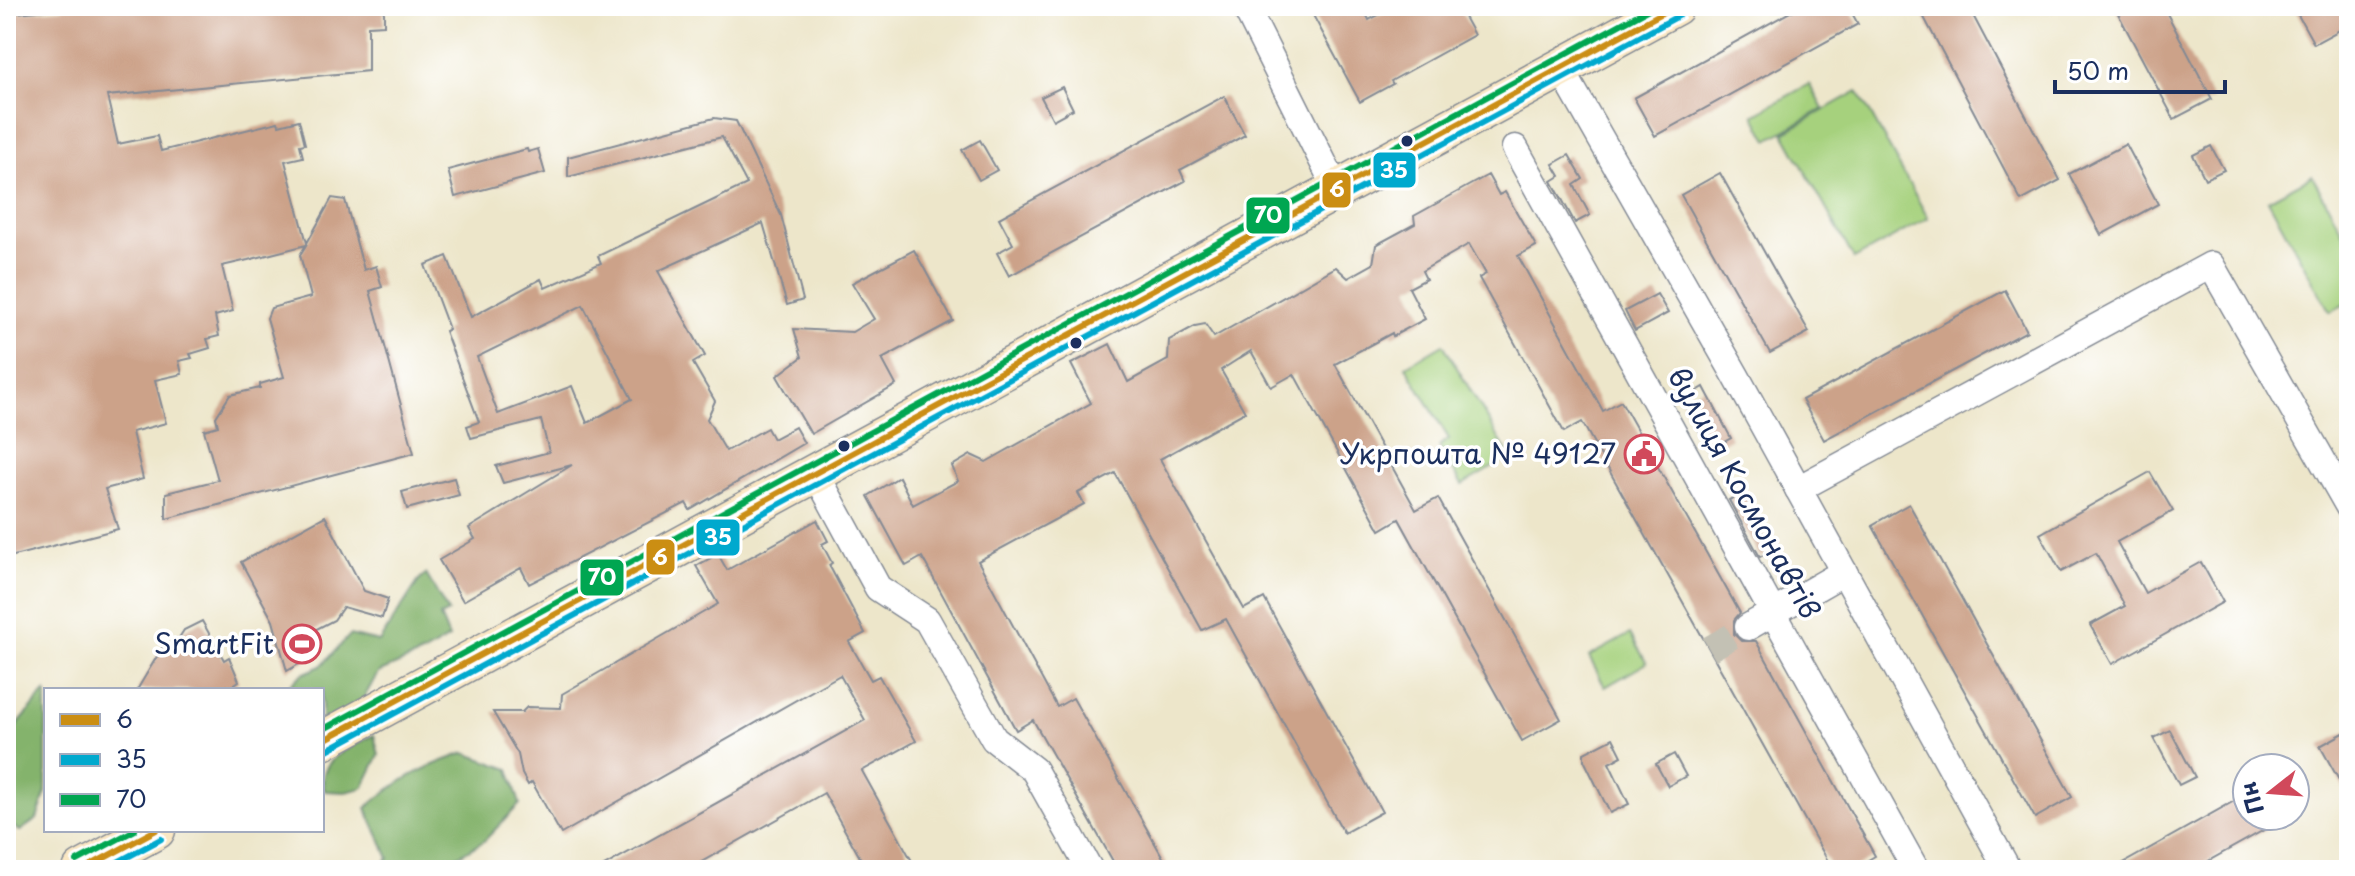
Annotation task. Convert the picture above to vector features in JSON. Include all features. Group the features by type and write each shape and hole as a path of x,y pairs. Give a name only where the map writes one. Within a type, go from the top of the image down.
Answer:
{"street":[{"path":"1245,6 1337,190"},
{"path":"324,740 1675,6"},
{"name":"вулиця Космонавтів","path":"1561,69 2008,870"},
{"name":"вулиця Космонавтів","path":"1515,148 1916,870"},
{"name":"вулиця Космонавтів","path":"1798,489 2211,265 2349,507"},
{"path":"815,472 878,588 927,620 994,739 1034,770 1090,870"},
{"path":"1748,627 1844,572"},
{"path":"82,870 152,832"}],"green space":[{"path":"1809,84 1823,109 1768,140 1754,115"},
{"path":"1858,91 1928,218 1854,259 1784,133"},
{"path":"2312,176 2349,243 2349,302 2330,312 2268,200"},
{"path":"1443,344 1510,457 1462,485 1439,446 1449,439 1406,366"},
{"path":"426,574 448,612 440,616 449,638 424,653 378,673 357,710 324,726 324,688 286,688 302,674 321,666 350,635 379,642"},
{"path":"1630,634 1647,663 1605,687 1589,657"},
{"path":"44,693 44,798 37,819 20,831 6,822 6,739"},
{"path":"374,735 379,755 363,788 345,792 325,791 325,771 345,750"},
{"path":"465,753 509,769 520,804 484,841 434,870 378,870 389,858 366,808 412,775"}],"building":[{"path":"90,6 384,6 384,25 368,26 368,71 107,96 118,144 157,136 161,151 278,122 279,125 299,120 305,144 300,145 303,157 285,161 307,243 332,198 345,200 364,270 376,266 382,287 370,291 414,453 166,519 166,493 218,480 204,430 218,426 216,417 230,395 260,388 260,384 284,377 267,318 271,308 311,297 300,255 306,245 222,266 233,311 215,316 219,336 207,339 210,348 179,361 182,374 155,380 166,423 132,432 143,479 105,489 118,529 6,558 6,14"},
{"path":"1308,6 1362,6 1369,20 1396,6 1458,6 1474,35 1360,102"},
{"path":"1801,6 1848,6 1858,24 1655,136 1634,98"},
{"path":"1918,6 1968,6 2060,180 2021,201"},
{"path":"2114,6 2163,6 2212,99 2174,119"},
{"path":"2293,6 2343,6 2349,25 2314,44"},
{"path":"1062,87 1073,109 1053,120 1041,97"},
{"path":"1224,96 1245,135 1180,170 1185,181 1009,276 997,253 1013,244 999,218"},
{"path":"714,118 736,121 781,215 803,300 787,305 763,223 658,271 705,356 693,363 715,401 707,419 726,451 767,428 773,439 795,427 804,443 690,510 686,503 529,584 521,568 463,601 439,560 475,539 469,528 572,465 503,483 496,466 549,452 541,420 471,438 467,426 479,422 445,331 449,329 425,265 447,256 471,317 541,279 545,288 601,263 598,256 747,184 722,137 568,177 568,157","holes":["583,305 632,399 587,423 572,386 498,414 477,357"]},
{"path":"980,140 997,170 979,180 962,150"},
{"path":"2126,144 2158,204 2101,235 2069,174"},
{"path":"2211,146 2224,170 2205,179 2193,155"},
{"path":"527,149 528,152 538,149 545,173 455,197 448,170"},
{"path":"1569,155 1583,179 1574,185 1590,215 1575,223 1552,181 1560,176 1553,164"},
{"path":"1720,173 1809,332 1770,353 1681,195"},
{"path":"1488,175 1499,195 1505,192 1536,246 1518,256 1603,411 1621,401 1740,613 1734,620 1734,634 1741,641 1756,641 1875,856 1851,870 1833,870 1582,422 1564,432 1479,278 1486,274 1469,244 1422,271 1426,279 1409,288 1425,319 1335,364 1416,510 1438,498 1561,719 1522,741 1399,519 1380,530 1294,374 1271,387 1251,351 1221,370 1245,412 1160,459 1244,609 1264,598 1382,812 1344,833 1226,619 1202,630 1115,473 1078,493 1084,504 978,561 1057,707 1073,698 1170,870 1118,870 1033,720 1016,730 922,557 906,566 868,496 899,477 913,505 958,481 952,466 971,455 986,462 1091,403 1071,364 1110,344 1128,382 1168,360 1169,340 1195,326 1205,324 1214,337 1336,267 1348,278 1373,264 1376,245 1415,224 1414,216"},
{"path":"914,250 953,321 882,359 896,385 811,434 777,376 802,357 794,329 852,332 874,319 852,283"},
{"path":"2005,290 2027,331 1824,440 1802,400"},
{"path":"1657,294 1668,313 1635,331 1625,311"},
{"path":"1704,387 1731,438 1710,450 1682,400"},
{"path":"2150,472 2173,511 2117,542 2145,593 2201,562 2223,602 2112,664 2090,625 2125,606 2096,553 2061,572 2040,534"},
{"path":"454,478 459,495 407,509 402,492"},
{"path":"1744,492 1771,551 1760,557 1729,500"},
{"path":"1909,504 2072,797 2035,818 1872,525"},
{"path":"325,516 364,591 388,599 382,618 343,607 334,620 307,634 318,653 287,671 273,621 241,562"},
{"path":"817,520 828,541 822,544 832,563 829,565 865,633 849,642 871,680 879,676 916,741 862,771 917,870 867,870 824,793 687,870 597,870 865,720 840,675 561,834 532,782 528,785 518,754 493,712 522,712 527,707 561,708 562,694 718,604 696,566 718,554 727,570"},
{"path":"202,621 224,660 229,657 239,681 229,688 138,688 162,648 170,652 184,630"},
{"path":"2170,730 2195,777 2179,785 2154,738"},
{"path":"2349,730 2349,798 2320,746"},
{"path":"1613,738 1622,756 1609,763 1629,804 1610,813 1584,760 1584,753"},
{"path":"1674,754 1686,776 1668,786 1656,764"},
{"path":"2231,803 2231,832 2260,832 2192,870 2111,870"}],"tunnel":[{"path":"1709,649 1748,627"}],"transit line":[{"name":"70","path":"324,729 1654,6"},
{"name":"6","path":"324,740 1675,6"},
{"name":"35","path":"327,750 1680,15"},
{"name":"70","path":"77,861 131,832"},
{"name":"6","path":"82,870 152,832"},
{"name":"35","path":"103,870 161,839"}],"place":[{"name":"Укрпошта № 49127","path":"1644,454"},
{"name":"SmartFit","path":"302,644"}]}
